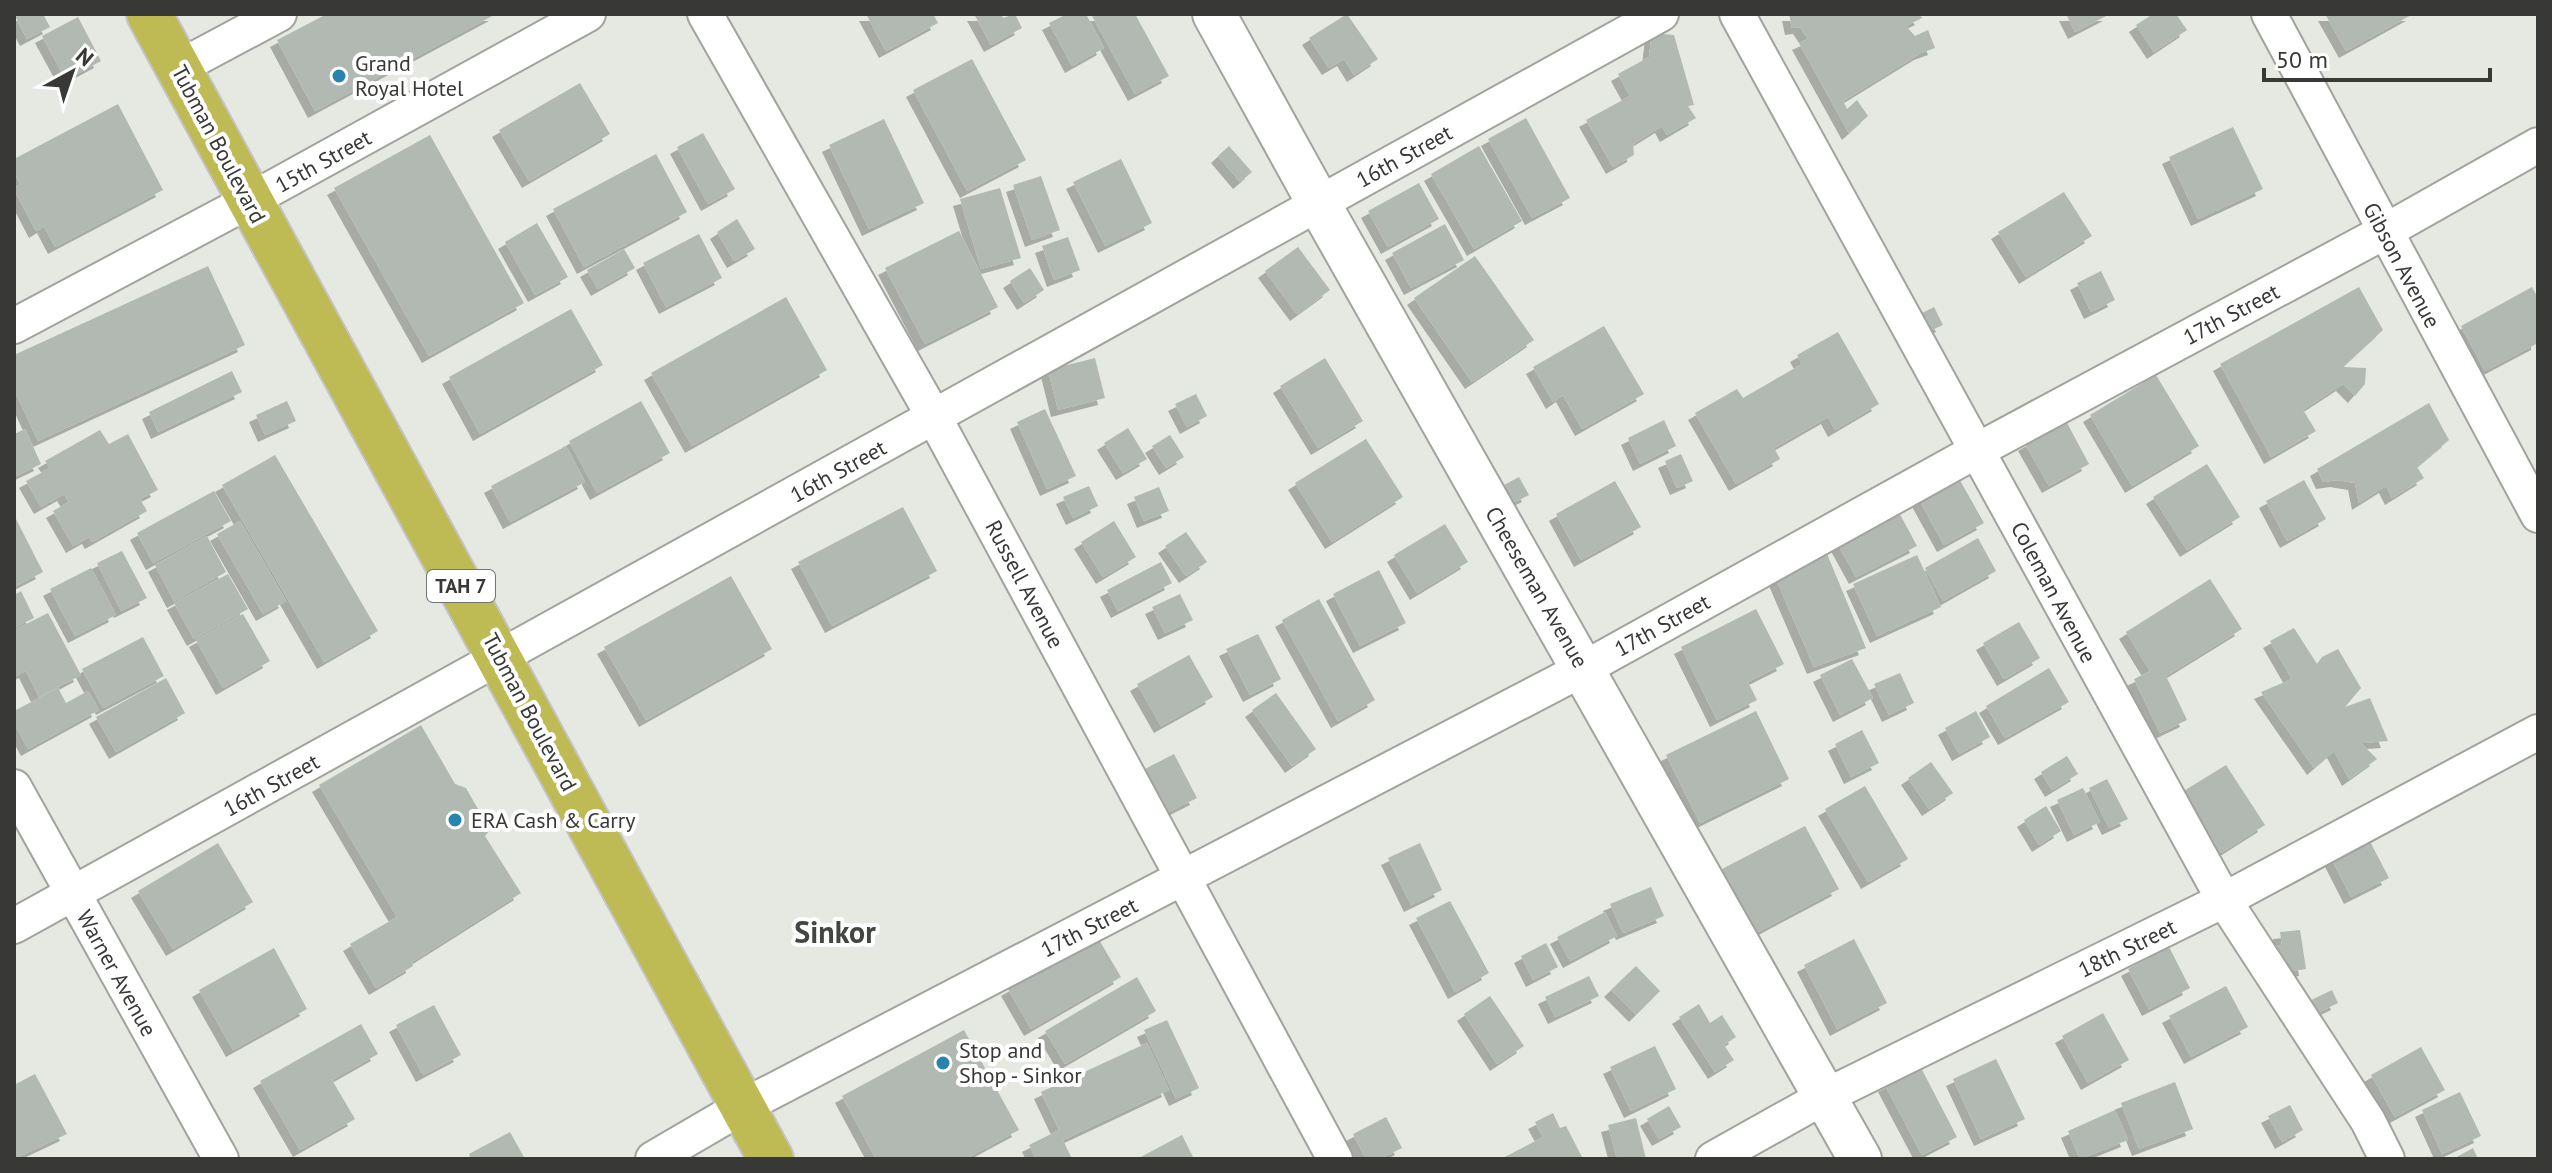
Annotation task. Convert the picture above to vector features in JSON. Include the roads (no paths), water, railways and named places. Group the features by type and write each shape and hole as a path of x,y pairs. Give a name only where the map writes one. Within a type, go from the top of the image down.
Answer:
{"highway":[{"name":"Tubman Boulevard","path":"149,14 771,1159"}],"street":[{"path":"178,68 279,14"},
{"name":"15th Street","path":"14,326 249,201 588,14"},
{"name":"Russell Avenue","path":"705,14 934,417 1335,1159"},
{"name":"Cheeseman Avenue","path":"1214,14 1860,1159"},
{"name":"16th Street","path":"14,926 1661,14"},
{"name":"Coleman Avenue","path":"1737,14 2224,900 2368,1121 2387,1159"},
{"name":"Gibson Avenue","path":"2269,14 2538,515"},
{"name":"17th Street","path":"653,1159 742,1107 1583,669 2538,145"},
{"name":"18th Street","path":"1713,1159 1824,1097 2224,900 2538,732"},
{"name":"Warner Avenue","path":"14,787 221,1159"}],"place":[{"name":"Grand Royal Hotel","path":"339,76"},
{"name":"ERA Cash & Carry","path":"455,820"},
{"name":"Stop and Shop - Sinkor","path":"943,1063"}],"district":[{"name":"Sinkor","path":"835,931"}]}
